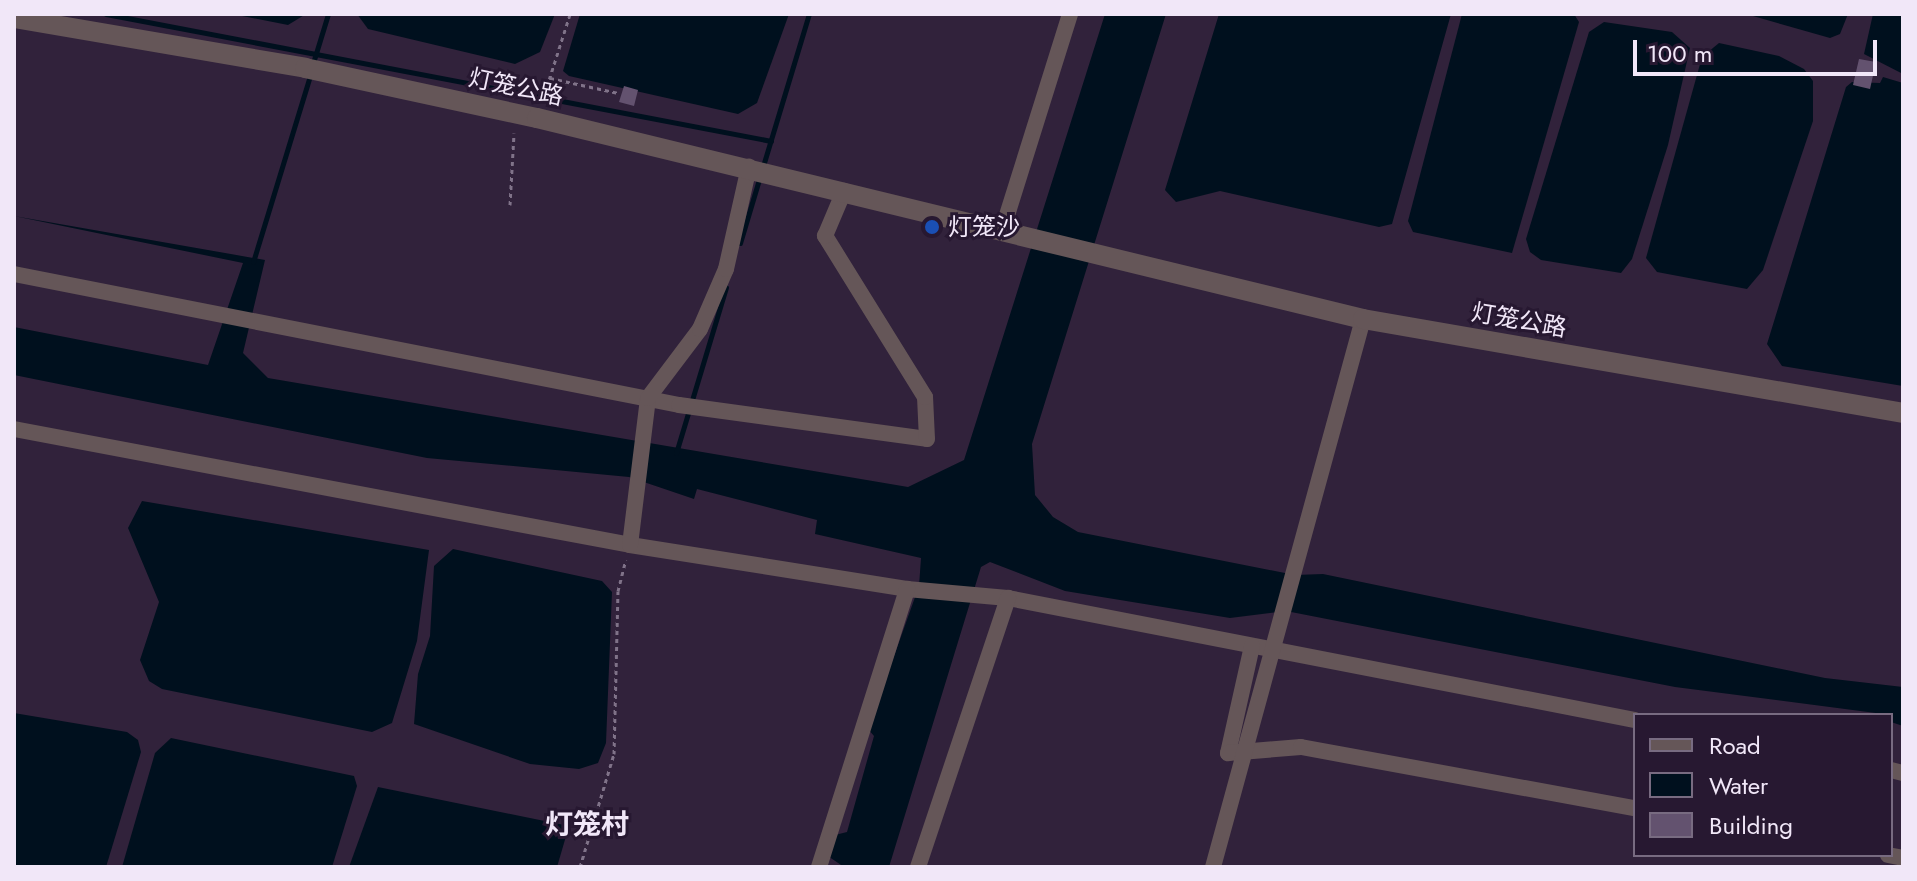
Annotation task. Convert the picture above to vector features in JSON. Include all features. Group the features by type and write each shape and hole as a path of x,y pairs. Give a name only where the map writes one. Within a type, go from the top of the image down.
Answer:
{"street":[{"path":"1003,228 1070,14"},
{"name":"灯笼公路","path":"14,18 314,70 515,113 1003,228 1129,266 1363,319 1903,413"},
{"path":"630,545 648,398 705,317 726,269 755,168"},
{"path":"14,274 224,312 679,405 927,439 925,397 825,236 844,191"},
{"path":"1213,867 1363,319"},
{"path":"14,429 630,545 907,589 1008,598 1633,720"},
{"path":"819,867 907,589"},
{"path":"918,867 1008,598"},
{"path":"1252,646 1228,753 1245,755 1301,747 1633,808"}],"path":[{"path":"541,108 570,14"},
{"path":"550,78 618,93"},
{"path":"510,205 515,113"},
{"path":"580,867 614,754 618,591 630,545"}],"water":[{"path":"232,14 306,14 288,25"},
{"path":"357,14 555,14 540,52 515,64 368,29"},
{"path":"580,14 789,14 757,103 738,114 569,76 563,71"},
{"path":"1105,14 1166,14 1032,444 1035,495 1053,517 1078,532 1295,575 1323,574 1825,678 1903,687 1903,726 1893,723 1893,713 1675,687 1286,611 1230,618 1065,591 990,562 981,567 889,867 844,867 822,852 831,836 847,832 874,736 868,729 919,586 921,558 815,534 817,520 697,489 694,499 629,477 427,458 14,375 14,327 208,365 243,263 14,216 265,260 243,353 268,378 908,487 964,460"},
{"path":"1219,14 1451,14 1392,224 1379,227 1220,191 1176,202 1165,190"},
{"path":"1462,14 1574,14 1579,22 1512,253 1413,232 1408,221"},
{"path":"1746,14 1848,14 1840,34 1830,38"},
{"path":"1873,14 1903,14 1903,74 1864,54"},
{"path":"1604,22 1672,32 1690,48 1668,145 1632,259 1621,273 1541,260 1530,252 1526,239 1589,32"},
{"path":"1719,43 1779,56 1804,69 1813,81 1813,121 1763,270 1747,289 1657,272 1646,258 1702,57"},
{"path":"1883,77 1903,83 1903,386 1782,366 1767,344 1846,87 1852,82 1880,83"},
{"path":"142,501 429,550 417,641 392,723 372,732 162,689 149,681 140,660 159,602 128,528"},
{"path":"453,549 602,581 612,592 606,743 598,763 579,769 530,764 414,724 418,674 430,636 434,566"},
{"path":"14,713 127,732 138,740 141,752 106,867 14,867"},
{"path":"171,738 354,776 357,786 332,867 122,867 155,753"},
{"path":"378,787 569,826 557,867 349,867"}],"building":[{"path":"1859,59 1876,62 1870,89 1853,85"},
{"path":"624,86 638,90 634,106 619,102"}],"waterway":[{"path":"106,14 771,141"},
{"path":"313,63 328,14"},
{"path":"763,166 809,14"},
{"path":"253,262 311,72"},
{"path":"740,243 760,176"},
{"path":"676,453 726,287"}],"place":[{"name":"灯笼沙","path":"932,227"}],"district":[{"name":"灯笼村","path":"587,825"}]}
